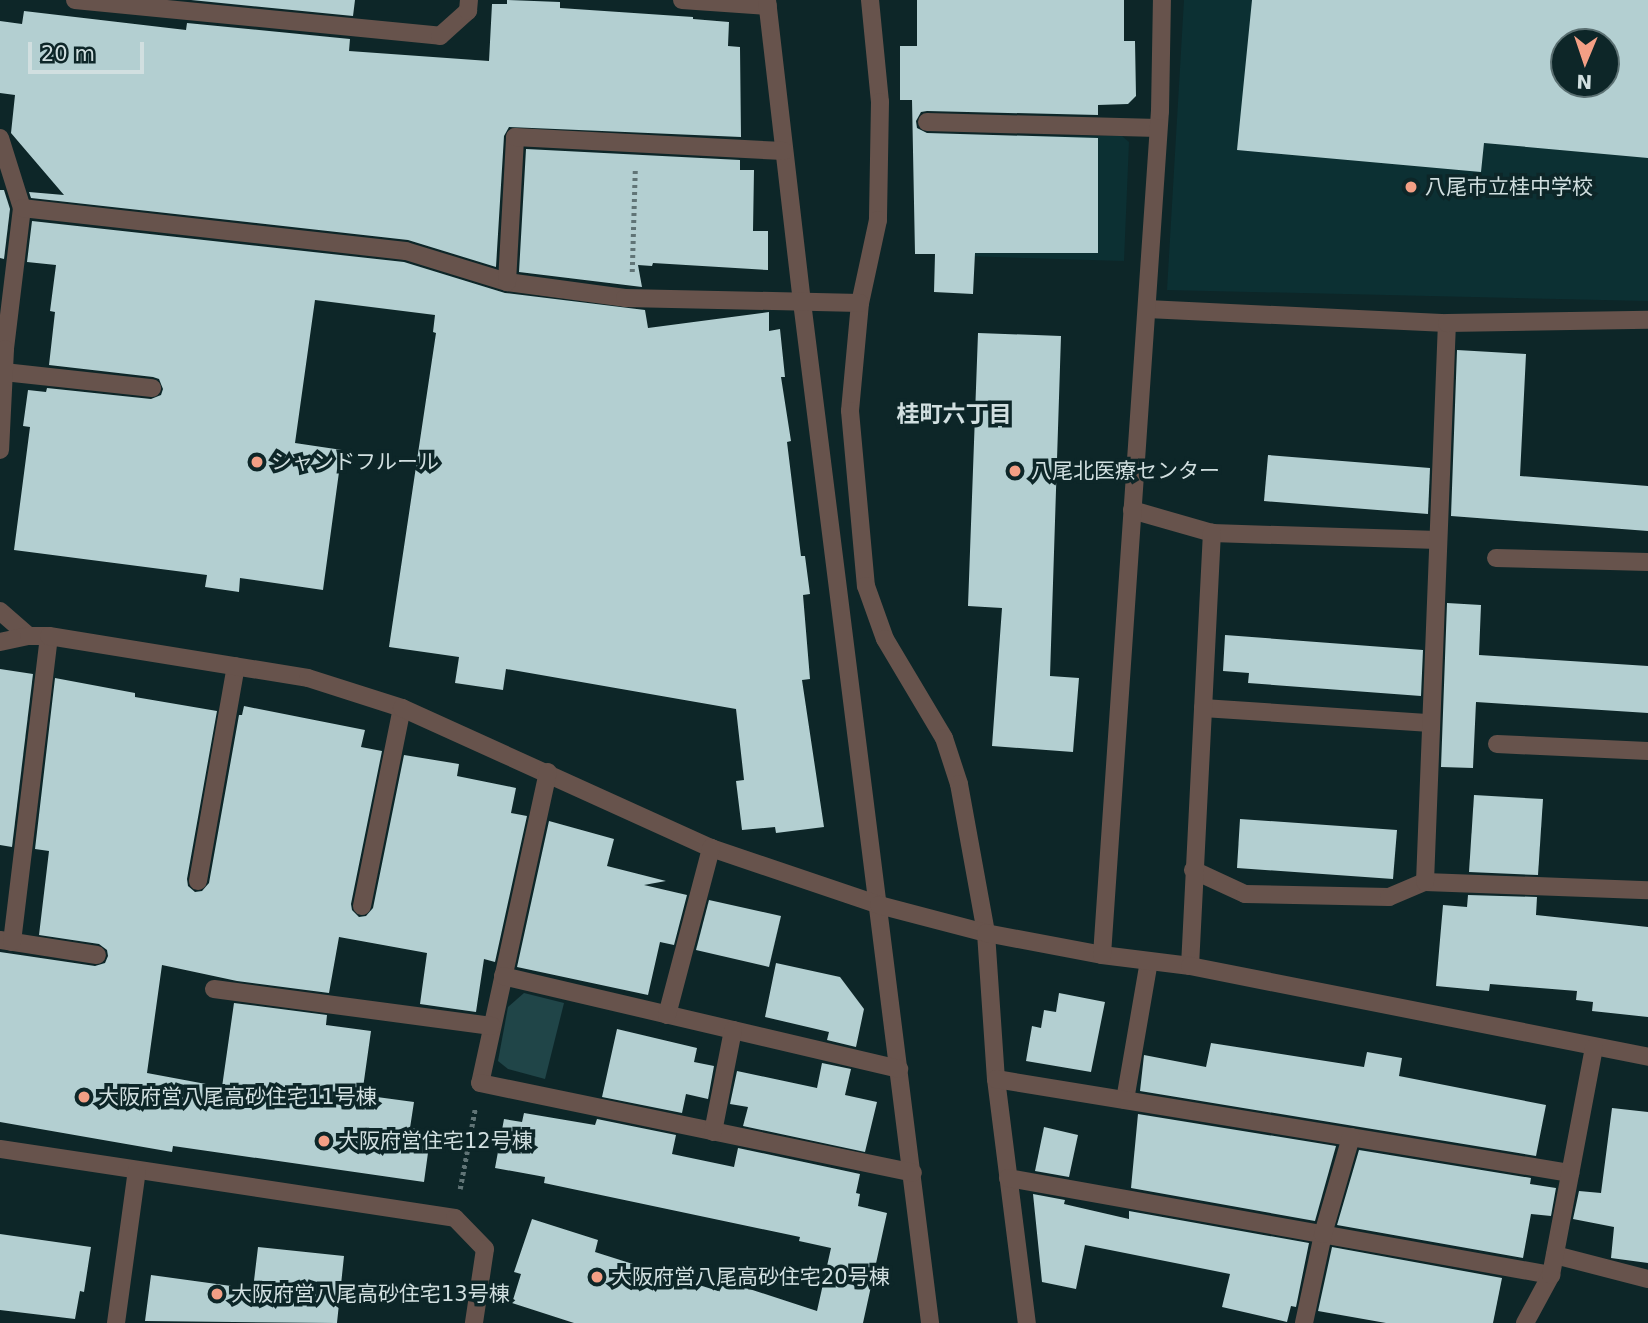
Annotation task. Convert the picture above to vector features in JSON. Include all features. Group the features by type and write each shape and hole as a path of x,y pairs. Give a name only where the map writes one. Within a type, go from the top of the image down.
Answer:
{"street":[{"path":"75,0 440,36 468,10 469,0"},
{"path":"682,0 767,3 930,1323"},
{"path":"870,0 880,102 878,220 860,303 850,411 866,586 885,639 944,738 959,784 986,933 996,1079 1027,1323"},
{"path":"1102,955 1147,309 1158,128 1161,0"},
{"path":"927,122 1158,128"},
{"path":"507,282 514,137 784,151"},
{"path":"0,138 22,208 3,348 0,450"},
{"path":"22,208 406,251 507,282 631,298 860,303"},
{"path":"1147,309 1447,323 1648,320"},
{"path":"1425,882 1447,323"},
{"path":"4,372 152,388"},
{"path":"1132,510 1212,533 1438,540"},
{"path":"1190,966 1212,533"},
{"path":"1496,558 1648,562"},
{"path":"0,611 29,635"},
{"path":"0,642 29,635 49,636 308,678 402,708 711,848 879,905 986,933 1102,955 1190,966 1594,1048 1648,1056"},
{"path":"49,636 6,941 97,955"},
{"path":"198,881 236,666"},
{"path":"362,906 402,708"},
{"path":"1203,708 1431,723"},
{"path":"1497,744 1648,751"},
{"path":"548,772 480,1083 912,1173"},
{"path":"667,1015 711,848"},
{"path":"1193,870 1245,894 1388,897 1425,882 1648,890"},
{"path":"1125,1100 1149,961"},
{"path":"503,976 899,1069"},
{"path":"214,989 492,1026"},
{"path":"713,1132 733,1030"},
{"path":"1525,1323 1551,1275 1594,1048"},
{"path":"996,1079 1570,1172"},
{"path":"1304,1323 1324,1234 1351,1137"},
{"path":"0,1149 455,1218 485,1249 474,1323"},
{"path":"116,1323 137,1170"},
{"path":"1008,1178 1551,1275"},
{"path":"1555,1255 1648,1279"}],"path":[{"path":"631,298 636,143"},
{"path":"455,1218 480,1083"}],"shaded area":[{"name":"八尾市立桂中学校","path":"1184,0 1648,0 1648,301 1167,290"},
{"path":"962,136 1122,136 1129,142 1124,261 963,256"},
{"path":"524,993 564,1003 545,1079 508,1069 498,1061 508,1007"}],"building":[{"path":"191,0 355,0 353,16"},
{"path":"507,0 560,2 560,8 729,22 728,46 740,47 741,137 509,127 504,136 496,267 408,240 31,198 29,192 64,195 11,133 15,95 0,93 0,21 22,24 24,11 186,30 187,23 350,39 349,51 489,61 492,4 507,4"},
{"path":"917,0 1124,0 1124,41 1135,41 1136,96 1128,104 1098,105 1098,115 927,111 921,112 916,121 917,128 927,133 1098,138 1098,253 975,253 973,294 934,292 935,254 915,254 912,100 900,100 900,46 917,46"},
{"path":"1252,0 1648,0 1648,158 1484,143 1481,172 1237,150"},
{"path":"526,149 740,160 740,170 754,170 753,231 768,231 768,270 653,263 652,266 638,265 642,287 519,272"},
{"path":"0,190 4,190 10,209 4,259 0,258"},
{"path":"32,221 404,262 505,293 645,310 648,328 769,312 769,331 780,329 785,377 781,377 791,441 787,442 801,556 805,556 810,594 803,595 810,679 802,680 824,827 776,833 775,827 742,830 736,781 744,780 736,709 506,669 503,690 455,683 459,657 389,647 436,333 433,332 435,315 315,300 295,443 342,450 323,590 240,578 239,592 205,587 207,575 14,550 30,427 23,426 28,390 46,392 47,388 151,399 161,395 163,389 159,379 153,377 49,365 55,312 50,311 56,265 27,262"},
{"name":"八尾北医療センター","path":"978,333 1061,336 1050,676 1079,678 1073,752 992,746 1002,608 968,606"},
{"path":"1457,350 1526,354 1520,476 1648,486 1648,531 1451,516"},
{"path":"1268,455 1430,468 1428,514 1264,501"},
{"path":"1447,603 1481,605 1479,655 1648,666 1648,713 1476,702 1473,768 1441,767"},
{"path":"1225,635 1423,650 1421,696 1248,683 1249,673 1223,671"},
{"path":"0,669 33,674 12,847 0,845"},
{"path":"55,678 135,693 135,697 217,711 187,879 188,886 195,892 202,891 209,883 239,715 242,715 244,706 365,730 361,747 382,751 351,904 352,910 359,917 366,916 373,908 404,755 459,764 457,776 516,788 511,813 527,816 495,962 484,959 476,1012 420,1004 427,953 339,937 329,993 237,981 162,965 147,1073 222,1087 234,1003 327,1015 326,1025 371,1031 362,1095 414,1102 410,1128 431,1131 424,1182 173,1146 172,1152 0,1122 0,952 95,966 105,963 108,956 107,950 99,944 39,935 49,851 35,849"},
{"path":"1474,795 1543,799 1538,875 1469,872"},
{"path":"1240,819 1397,830 1393,879 1237,868"},
{"path":"549,821 614,839 607,866 666,881 644,885 687,895 674,945 660,942 648,995 517,967"},
{"path":"1468,895 1537,897 1536,915 1648,927 1648,1017 1592,1011 1593,1002 1576,1000 1577,991 1490,984 1489,991 1436,986 1443,905 1467,907"},
{"path":"709,900 781,916 769,967 696,950"},
{"path":"776,963 840,977 864,1009 856,1047 827,1040 829,1032 765,1017"},
{"path":"1059,993 1105,1002 1091,1072 1026,1061 1032,1026 1041,1028 1044,1010 1056,1012"},
{"path":"617,1029 697,1048 694,1062 714,1066 708,1099 686,1094 682,1113 602,1097"},
{"path":"1211,1043 1364,1067 1367,1052 1402,1058 1399,1076 1546,1105 1536,1156 1140,1091 1144,1055 1206,1067"},
{"path":"822,1063 851,1069 845,1095 877,1102 865,1152 743,1126 748,1107 730,1104 737,1071 817,1088"},
{"path":"1612,1108 1648,1112 1648,1263 1611,1258 1614,1227 1573,1219 1579,1191 1601,1193"},
{"path":"524,1113 595,1125 597,1119 676,1135 672,1154 734,1167 738,1148 860,1174 856,1193 860,1194 858,1206 887,1213 863,1323 574,1323 512,1303 521,1274 514,1272 532,1219 598,1240 595,1252 718,1291 722,1280 817,1311 831,1248 799,1241 800,1237 544,1183 545,1177 495,1168 504,1119 522,1122"},
{"path":"1138,1114 1336,1146 1315,1221 1131,1188"},
{"path":"1044,1127 1078,1135 1069,1177 1035,1171"},
{"path":"1359,1150 1531,1178 1530,1184 1556,1188 1551,1216 1531,1214 1523,1258 1337,1225"},
{"path":"1033,1194 1065,1200 1064,1204 1129,1219 1129,1211 1309,1243 1296,1307 1291,1306 1287,1322 1222,1307 1230,1274 1085,1245 1076,1289 1042,1282"},
{"path":"0,1234 91,1247 84,1292 80,1291 75,1319 0,1310"},
{"name":"大阪府営八尾高砂住宅13号棟","path":"258,1247 344,1256 337,1323 145,1321 151,1275 253,1289"},
{"path":"1332,1247 1502,1278 1493,1323 1386,1323 1318,1311"}],"place":[{"name":"八尾市立桂中学校","path":"1411,187"},
{"name":"シャンドフルール","path":"257,462"},
{"name":"八尾北医療センター","path":"1015,471"},
{"name":"大阪府営八尾高砂住宅11号棟","path":"84,1097"},
{"name":"大阪府営住宅12号棟","path":"324,1141"},
{"name":"大阪府営八尾高砂住宅20号棟","path":"597,1277"},
{"name":"大阪府営八尾高砂住宅13号棟","path":"217,1294"}],"district":[{"name":"桂町六丁目","path":"954,414"}]}
